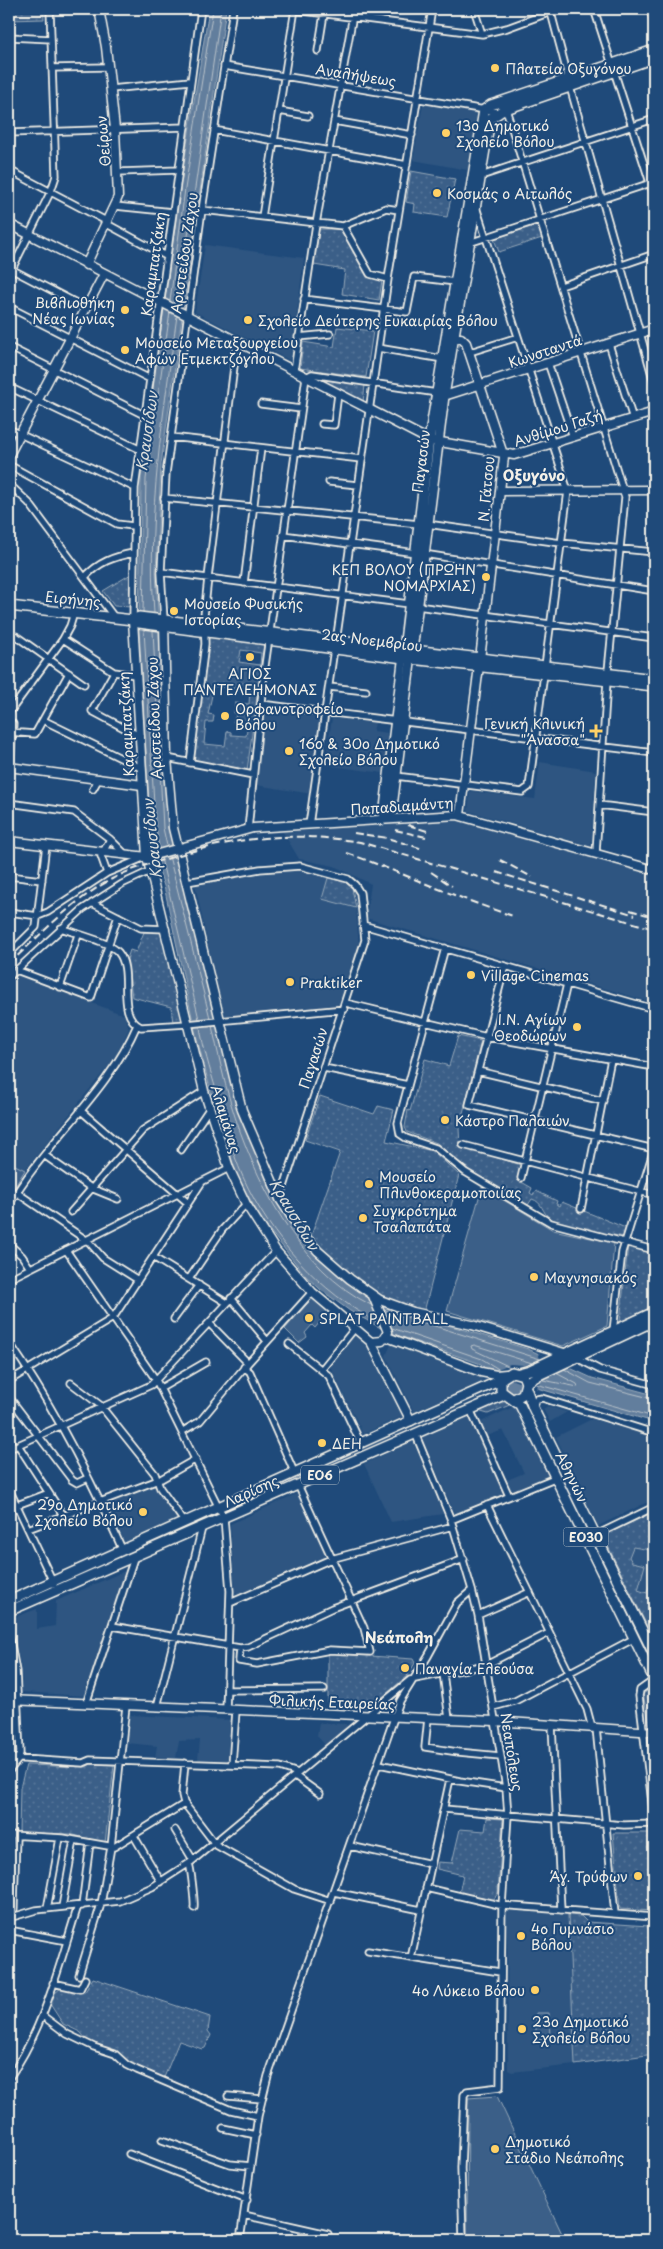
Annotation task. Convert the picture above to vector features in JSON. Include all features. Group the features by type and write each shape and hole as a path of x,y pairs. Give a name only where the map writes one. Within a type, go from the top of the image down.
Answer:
{"main road":[{"name":"Αναλήψεως","path":"612,69 654,50"},
{"name":"Αναλήψεως","path":"484,110 491,105 654,58"},
{"name":"Αναλήψεως","path":"501,110 570,83"},
{"name":"Παγασών","path":"440,395 453,338 475,205 476,177 484,110"},
{"name":"Παγασών","path":"407,654 443,359 455,282 476,177 490,119 501,110"},
{"name":"Ειρήνης","path":"9,606 137,620"},
{"name":"2ας Νοεμβρίου","path":"137,620 544,670 607,677 654,679"},
{"name":"2ας Νοεμβρίου","path":"607,677 654,686"},
{"path":"519,1373 654,1312"},
{"path":"503,1376 500,1389 504,1394 514,1398 522,1395 526,1386 563,1364 654,1321"},
{"name":"ΕΟ6","path":"503,1376 519,1373"},
{"name":"Αθηνών","path":"519,1373 526,1386 533,1408 654,1654"},
{"name":"Λαρίσης","path":"9,1601 361,1444 503,1376"},
{"name":"Λαρίσης","path":"9,1612 504,1394"},
{"name":"Αθηνών","path":"514,1398 520,1405 557,1477 635,1638 652,1666 654,1679"}],"street":[{"path":"50,9 56,176 51,191 10,271 86,308"},
{"name":"Θείρων","path":"86,264 118,197 115,129 99,9"},
{"name":"Καραμπατζάκη","path":"149,856 142,785 136,675 137,620 133,554 135,488 201,9"},
{"name":"Αριστείδου Ζάχου","path":"233,9 186,316 164,498 161,623 167,758 176,849 187,882 242,1110 280,1199 318,1251 375,1299 413,1312 465,1323 564,1353"},
{"path":"288,9 482,34 550,10 559,9"},
{"path":"262,217 295,9"},
{"path":"294,372 316,224 354,9"},
{"path":"309,825 361,458 432,9"},
{"path":"474,9 482,34"},
{"path":"594,9 612,69 652,182 654,195"},
{"path":"650,9 654,22"},
{"path":"550,10 585,142 654,382"},
{"path":"318,51 324,14"},
{"path":"9,37 51,39"},
{"name":"Αναλήψεως","path":"224,66 484,110 501,110"},
{"path":"52,68 108,67"},
{"path":"111,90 190,81"},
{"path":"501,110 523,163 624,490 617,585 607,677 596,853"},
{"path":"279,111 308,116"},
{"path":"476,177 654,119"},
{"path":"334,121 412,135"},
{"path":"9,134 185,127"},
{"path":"214,130 407,165"},
{"path":"9,170 51,191 166,256"},
{"path":"118,172 179,170"},
{"path":"469,243 652,182"},
{"path":"396,776 522,792 527,791 530,787 568,491 475,205"},
{"path":"115,206 173,212"},
{"path":"202,210 343,226 386,208 399,210"},
{"name":"Ανθίμου Γαζή","path":"9,224 294,372 433,441 504,455 515,455 654,412"},
{"path":"343,226 370,274 388,279"},
{"path":"561,286 654,254"},
{"path":"9,455 104,274"},
{"path":"304,299 407,312 414,276 455,282"},
{"path":"9,307 150,379"},
{"name":"Κωνσταντά","path":"306,378 312,374 440,395 528,370 654,329"},
{"path":"298,337 330,334"},
{"path":"453,338 458,337 465,341 470,352 518,337"},
{"path":"190,763 208,578 237,342"},
{"path":"609,344 633,418"},
{"path":"9,347 144,416"},
{"path":"378,348 443,359"},
{"name":"Ν. Γάτσου","path":"460,815 504,455 470,352"},
{"path":"548,363 573,437"},
{"path":"248,829 269,637 306,378"},
{"path":"9,386 139,448"},
{"path":"322,424 334,425 338,394"},
{"path":"261,404 301,409"},
{"path":"9,429 135,488"},
{"path":"171,437 361,458"},
{"path":"244,583 261,448"},
{"path":"9,465 114,522 133,526"},
{"path":"329,482 358,485"},
{"path":"9,484 30,503 114,618"},
{"path":"500,491 654,490"},
{"path":"164,498 423,524 561,543 654,552"},
{"path":"283,535 420,554 654,591"},
{"path":"85,577 94,568 108,560 133,554"},
{"path":"161,572 654,638"},
{"path":"9,712 63,639 74,613"},
{"path":"16,636 84,684"},
{"path":"63,639 114,672 136,675"},
{"name":"Παγασών","path":"387,819 407,654"},
{"path":"114,672 92,711 139,736"},
{"path":"11,732 35,734 69,673"},
{"path":"329,687 366,691"},
{"path":"261,704 654,753"},
{"path":"9,720 13,724 9,770 99,778 142,785"},
{"path":"44,720 141,768"},
{"name":"Παγασών","path":"387,819 396,776 399,722"},
{"path":"167,758 253,775"},
{"path":"93,789 99,778"},
{"path":"9,803 74,812 110,839 126,855"},
{"path":"599,805 654,812"},
{"name":"Παπαδιαμάντη","path":"9,841 149,856 248,829 460,815 654,870"},
{"path":"106,872 101,858 102,852 110,839"},
{"path":"9,954 34,930 38,916 46,845"},
{"path":"9,912 38,916 59,907 106,872 149,856"},
{"name":"Αλαμάνας","path":"149,856 150,871 166,929 187,1024 209,1109 228,1168 246,1204 276,1252 312,1292 371,1342"},
{"name":"Παγασών","path":"187,882 274,868 300,866 348,879 355,884 360,893 365,940 280,1199"},
{"path":"9,977 92,902 122,884 150,871"},
{"path":"9,876 42,880"},
{"path":"92,902 141,928 166,929"},
{"path":"16,970 91,998 118,916"},
{"path":"363,925 654,1010"},
{"path":"61,928 108,945 117,951 122,960 129,1011 137,1025 147,1028 344,1006 487,1037 654,1067"},
{"path":"60,987 78,934"},
{"path":"444,948 398,1125 399,1133 406,1138 436,1148 471,1176 554,1225 625,1241 654,1250"},
{"path":"505,966 469,1105 654,1149 622,1254 613,1331"},
{"path":"521,1178 567,984"},
{"path":"9,1205 16,1192 44,1155 122,1056 137,1025"},
{"path":"581,1209 611,1059"},
{"path":"324,1068 408,1085"},
{"path":"478,1071 603,1101"},
{"path":"71,1212 125,1150 154,1121 204,1090"},
{"path":"181,1150 209,1109"},
{"path":"80,1110 188,1203"},
{"path":"463,1145 524,1163 654,1195"},
{"path":"44,1155 91,1188 118,1199"},
{"path":"9,1278 228,1168"},
{"path":"9,1381 113,1318 202,1182"},
{"path":"16,1192 93,1245 103,1258 138,1280"},
{"path":"188,1279 219,1234 246,1204"},
{"path":"9,1244 22,1256 30,1268"},
{"path":"66,1250 161,1388 224,1518 230,1604 226,1710"},
{"path":"13,1447 148,1387 276,1252"},
{"path":"153,1257 227,1303"},
{"path":"174,1319 199,1285"},
{"path":"183,1431 200,1421 246,1365 312,1292"},
{"path":"232,1298 267,1342"},
{"path":"375,1299 388,1334 481,1372 503,1376"},
{"path":"209,1323 250,1372 295,1474"},
{"path":"322,1369 355,1328"},
{"path":"388,1334 380,1342 371,1342 411,1421"},
{"path":"9,1342 61,1426 101,1501 123,1551"},
{"path":"289,1344 329,1376 361,1444"},
{"path":"577,1358 600,1370 654,1385"},
{"path":"161,1388 206,1362"},
{"path":"71,1383 96,1401 138,1452 158,1480 160,1488 185,1523"},
{"path":"9,1397 73,1482 77,1483 88,1478"},
{"path":"533,1408 537,1399 542,1398 654,1433"},
{"path":"470,1409 509,1496"},
{"name":"Νεαπόλεως","path":"415,1433 452,1523 472,1590 478,1615 506,1788 508,1816 500,1972 500,2087 469,2091 464,2096 463,2240"},
{"path":"9,1439 63,1515"},
{"path":"28,1529 158,1480 196,1459"},
{"path":"230,1604 332,1559 452,1523 487,1505 557,1477"},
{"path":"240,1648 239,1660 241,1663 257,1664 330,1650 370,1652 366,1633 352,1600 298,1485"},
{"path":"9,1489 57,1591"},
{"path":"9,1506 49,1493"},
{"path":"487,1505 587,1709 594,1728 615,1914"},
{"path":"596,1535 654,1507"},
{"path":"157,1707 202,1528"},
{"path":"86,1704 134,1558"},
{"path":"112,1626 240,1648 253,1646 352,1600 464,1559"},
{"path":"241,2240 258,2116 268,2076 401,1697 457,1603 472,1590"},
{"path":"478,1615 530,1592"},
{"path":"9,1918 47,1909 116,1902 162,1882 191,1862 413,1679 486,1665 549,1632"},
{"path":"9,1633 16,1672 13,1700 19,1759 9,1771"},
{"path":"493,1707 515,1700 635,1638"},
{"path":"444,1673 449,1719"},
{"path":"654,1679 639,1693 654,1819"},
{"path":"227,1690 324,1689"},
{"name":"Φιλικής Εταιρείας","path":"13,1700 495,1721 654,1732"},
{"path":"79,1975 101,1904 111,1847 126,1706"},
{"path":"232,1765 236,1710"},
{"path":"428,1718 425,1746 458,1752 500,1756"},
{"path":"552,1725 561,1910"},
{"path":"9,1758 83,1763 90,1760 280,1766 297,1774 320,1794"},
{"path":"185,1763 182,1795 184,1804 213,1844 294,1889 331,1901"},
{"path":"379,1764 450,1779 506,1788"},
{"path":"411,1958 450,1779"},
{"path":"9,1835 60,1838 111,1847 134,1836 184,1804"},
{"path":"444,1810 605,1824 654,1824"},
{"path":"174,1830 191,1862 192,1892 196,1900 194,1908"},
{"path":"16,1836 11,1909 22,1914"},
{"path":"134,1836 162,1882"},
{"path":"47,1909 60,1838"},
{"path":"62,1907 74,1840"},
{"path":"9,2078 22,2059 43,2016 80,1906 90,1843"},
{"path":"350,1846 431,1864"},
{"path":"426,1888 502,1906 654,1917"},
{"path":"334,1892 421,1910"},
{"path":"9,1930 67,1941"},
{"path":"368,1951 500,1972"},
{"path":"53,1983 80,1989 85,1979"},
{"path":"43,2016 67,2034 94,2047 115,2054 127,2065 137,2070 230,2110 258,2116"},
{"path":"228,2096 262,2099"},
{"path":"223,2128 256,2135"},
{"path":"162,2140 230,2164 251,2166"},
{"path":"129,2154 246,2200"},
{"path":"244,2215 328,2234"}],"shaded area":[{"path":"9,9 43,9 44,19 9,20"},
{"name":"13o Δημοτικό Σχολείο Βόλου","path":"423,104 477,113 468,170 413,160"},
{"path":"411,171 455,179 447,217 414,212 415,204 406,202"},
{"path":"537,225 542,238 499,252 494,239"},
{"path":"319,229 344,229 370,278 382,280 379,300 342,294 345,270 314,265"},
{"path":"205,245 304,258 291,361 195,312"},
{"path":"337,327 373,331 366,377 300,368 303,342 334,347"},
{"path":"317,377 365,385 363,402 317,379"},
{"path":"131,574 132,607 114,606 103,591"},
{"path":"209,637 264,644 247,771 192,760","holes":["241,650 261,653 260,665 239,662","214,686 250,690 249,704 235,703 234,713 237,713 233,722 248,723 246,736 231,735 231,732 227,731 225,746 204,744 206,722 213,722 214,715 208,714"]},
{"name":"16ο & 30ο Δημοτικό Σχολείο Βόλου","path":"265,709 322,716 312,794 256,785"},
{"path":"332,718 375,723 373,731 388,733 383,773 325,765"},
{"path":"540,762 596,771 591,846 468,811 470,791 535,799"},
{"path":"461,820 654,875 654,1003 366,918 371,884 334,866 299,859 283,832"},
{"path":"287,870 300,870 328,878 322,899 356,908 359,947 340,1006 223,1017 195,884"},
{"path":"328,878 345,882 352,888 356,908 322,899"},
{"path":"144,932 163,932 184,1022 173,1023 171,1007 132,997 127,959 130,950 136,952"},
{"path":"18,975 124,1015 129,1028 117,1055 25,1170 9,1162 9,983"},
{"path":"458,1036 481,1041 459,1129 460,1146 521,1165 518,1180 532,1188 530,1193 533,1195 536,1191 557,1201 556,1204 560,1206 562,1202 628,1229 625,1237 586,1230 550,1218 536,1200 532,1199 528,1205 466,1169 437,1143 407,1132 405,1127 408,1110 410,1111 425,1059 449,1066"},
{"path":"320,1096 374,1114 378,1106 394,1110 386,1141 433,1151 459,1175 424,1312 409,1309 378,1294 349,1273 310,1239 340,1152 305,1140"},
{"path":"9,1162 25,1170 9,1196"},
{"name":"Μαγνησιακός","path":"482,1187 553,1230 614,1243 607,1326 563,1346 447,1311"},
{"path":"628,1245 654,1254 654,1306 620,1322"},
{"name":"SPLAT PAINTBALL","path":"312,1298 329,1311 315,1328 312,1325 305,1333 307,1337 299,1343 285,1329"},
{"path":"357,1332 368,1346 404,1416 363,1434 330,1366"},
{"path":"392,1342 481,1375 483,1381 414,1412 386,1356"},
{"path":"501,1401 512,1404 488,1414 478,1411"},
{"path":"515,1406 550,1476 512,1492 507,1480 524,1473 503,1430 487,1436 481,1422"},
{"path":"548,1406 567,1412 550,1422 543,1409"},
{"path":"469,1416 504,1495 455,1515 422,1437"},
{"path":"592,1419 654,1437 654,1499 598,1526 556,1437"},
{"path":"413,1441 443,1514 391,1522 364,1464"},
{"name":"29ο Δημοτικό Σχολείο Βόλου","path":"155,1486 179,1519 125,1543 108,1504"},
{"path":"298,1493 327,1556 240,1595 235,1592 230,1524"},
{"path":"654,1512 654,1640 603,1536"},
{"path":"654,1512 654,1532 650,1550 633,1547 629,1557 632,1562 645,1565 638,1590 647,1593 652,1575 654,1576 654,1640 603,1536"},
{"path":"125,1571 85,1696 22,1692 21,1669 10,1619 37,1609 37,1629 55,1626 56,1601"},
{"path":"328,1653 413,1659 415,1663 408,1675 371,1707 328,1706"},
{"path":"653,1687 654,1726 650,1726 643,1694"},
{"path":"130,1715 232,1720 230,1761 198,1759 200,1740 179,1741 176,1758 155,1758 157,1746 126,1743"},
{"path":"319,1723 346,1724 347,1727 326,1746 317,1736"},
{"path":"91,1764 114,1765 105,1843 70,1834 19,1833 20,1788 26,1765 86,1767"},
{"path":"487,1818 503,1819 498,1893 494,1899 459,1893 463,1875 437,1869 438,1862 452,1863 460,1829 485,1831"},
{"path":"613,1833 654,1833 654,1911 620,1909"},
{"path":"9,1839 14,1839 12,1904 9,1904"},
{"path":"507,1909 568,1915 575,2065 512,2072 508,2070"},
{"path":"568,1915 581,1916 587,1922 649,1926 654,1922 654,2054 575,2065"},
{"path":"93,1978 210,2017 208,2031 211,2035 205,2048 202,2049 179,2041 163,2080 134,2067 88,2041 80,2032 63,2024 50,2004 54,1994 62,1987 85,1992"},
{"path":"536,2013 549,2013 550,2039 536,2040"},
{"name":"Δημοτικό Στάδιο Νεάπολης","path":"497,2096 565,2240 467,2240 468,2098"}],"water":[{"path":"209,9 226,9 161,464 156,571 168,827 235,1101 267,1182 290,1221 310,1247 338,1275 370,1299 528,1349 592,1378 654,1395 654,1422 523,1384 520,1392 511,1394 481,1364 388,1332 350,1311 321,1290 305,1275 263,1222 238,1178 218,1118 196,1035 164,886 158,868 150,823 139,629 141,478 180,188"}],"pier":[{"path":"538,1353 572,1367 565,1368 545,1378 536,1389 488,1370 495,1370 510,1364 523,1365 534,1362 540,1359"}],"railway":[{"path":"408,825 427,831"},
{"path":"395,830 426,837"},
{"path":"354,833 387,838 423,849"},
{"path":"9,964 71,907 98,887 120,875 200,849 245,840 268,838 313,837 360,842 654,929"},
{"path":"347,853 513,916"},
{"path":"500,860 532,877"},
{"path":"431,872 452,886"},
{"path":"496,872 635,915"},
{"path":"630,910 654,917"}],"place":[{"name":"Πλατεία Οξυγόνου","path":"495,68"},
{"name":"13o Δημοτικό Σχολείο Βόλου","path":"446,133"},
{"name":"Κοσμάς ο Αιτωλός","path":"437,193"},
{"name":"Βιβλιοθήκη Νέας Ιωνίας","path":"125,310"},
{"name":"Σχολείο Δεύτερης Ευκαιρίας Βόλου","path":"248,320"},
{"name":"Μουσείο Μεταξουργείου Αφών Ετμεκτζόγλου","path":"125,350"},
{"name":"ΚΕΠ ΒΟΛΟΥ (ΠΡΩΗΝ ΝΟΜΑΡΧΙΑΣ)","path":"486,577"},
{"name":"Μουσείο Φυσικής Ιστορίας","path":"174,611"},
{"name":"ΑΓΙΟΣ ΠΑΝΤΕΛΕΗΜΟΝΑΣ","path":"250,657"},
{"name":"Ορφανοτροφείο Βόλου","path":"225,716"},
{"name":"Γενική Κλινική \"Άνασσα\"","path":"596,731"},
{"name":"16ο & 30ο Δημοτικό Σχολείο Βόλου","path":"289,751"},
{"name":"Village Cinemas","path":"471,975"},
{"name":"Praktiker","path":"290,982"},
{"name":"Ι.Ν. Αγίων Θεοδώρων","path":"577,1027"},
{"name":"Κάστρο Παλαιών","path":"445,1120"},
{"name":"Μουσείο Πλινθοκεραμοποιίας","path":"369,1184"},
{"name":"Συγκρότημα Τσαλαπάτα","path":"363,1218"},
{"name":"Μαγνησιακός","path":"534,1277"},
{"name":"SPLAT PAINTBALL","path":"309,1318"},
{"name":"ΔΕΗ","path":"322,1443"},
{"name":"29ο Δημοτικό Σχολείο Βόλου","path":"143,1512"},
{"name":"Παναγία Ελεούσα","path":"405,1668"},
{"name":"Άγ. Τρύφων","path":"638,1876"},
{"name":"4ο Γυμνάσιο Βόλου","path":"521,1936"},
{"name":"4ο Λύκειο Βόλου","path":"535,1990"},
{"name":"23ο Δημοτικό Σχολείο Βόλου","path":"522,2029"},
{"name":"Δημοτικό Στάδιο Νεάπολης","path":"495,2149"}],"district":[{"name":"Οξυγόνο","path":"534,474"},
{"name":"Νεάπολη","path":"399,1636"}],"water label":[{"name":"Κραυσίδων","path":"146,431"},
{"name":"Κραυσίδων","path":"151,839"},
{"name":"Κραυσίδων","path":"295,1214"}]}
